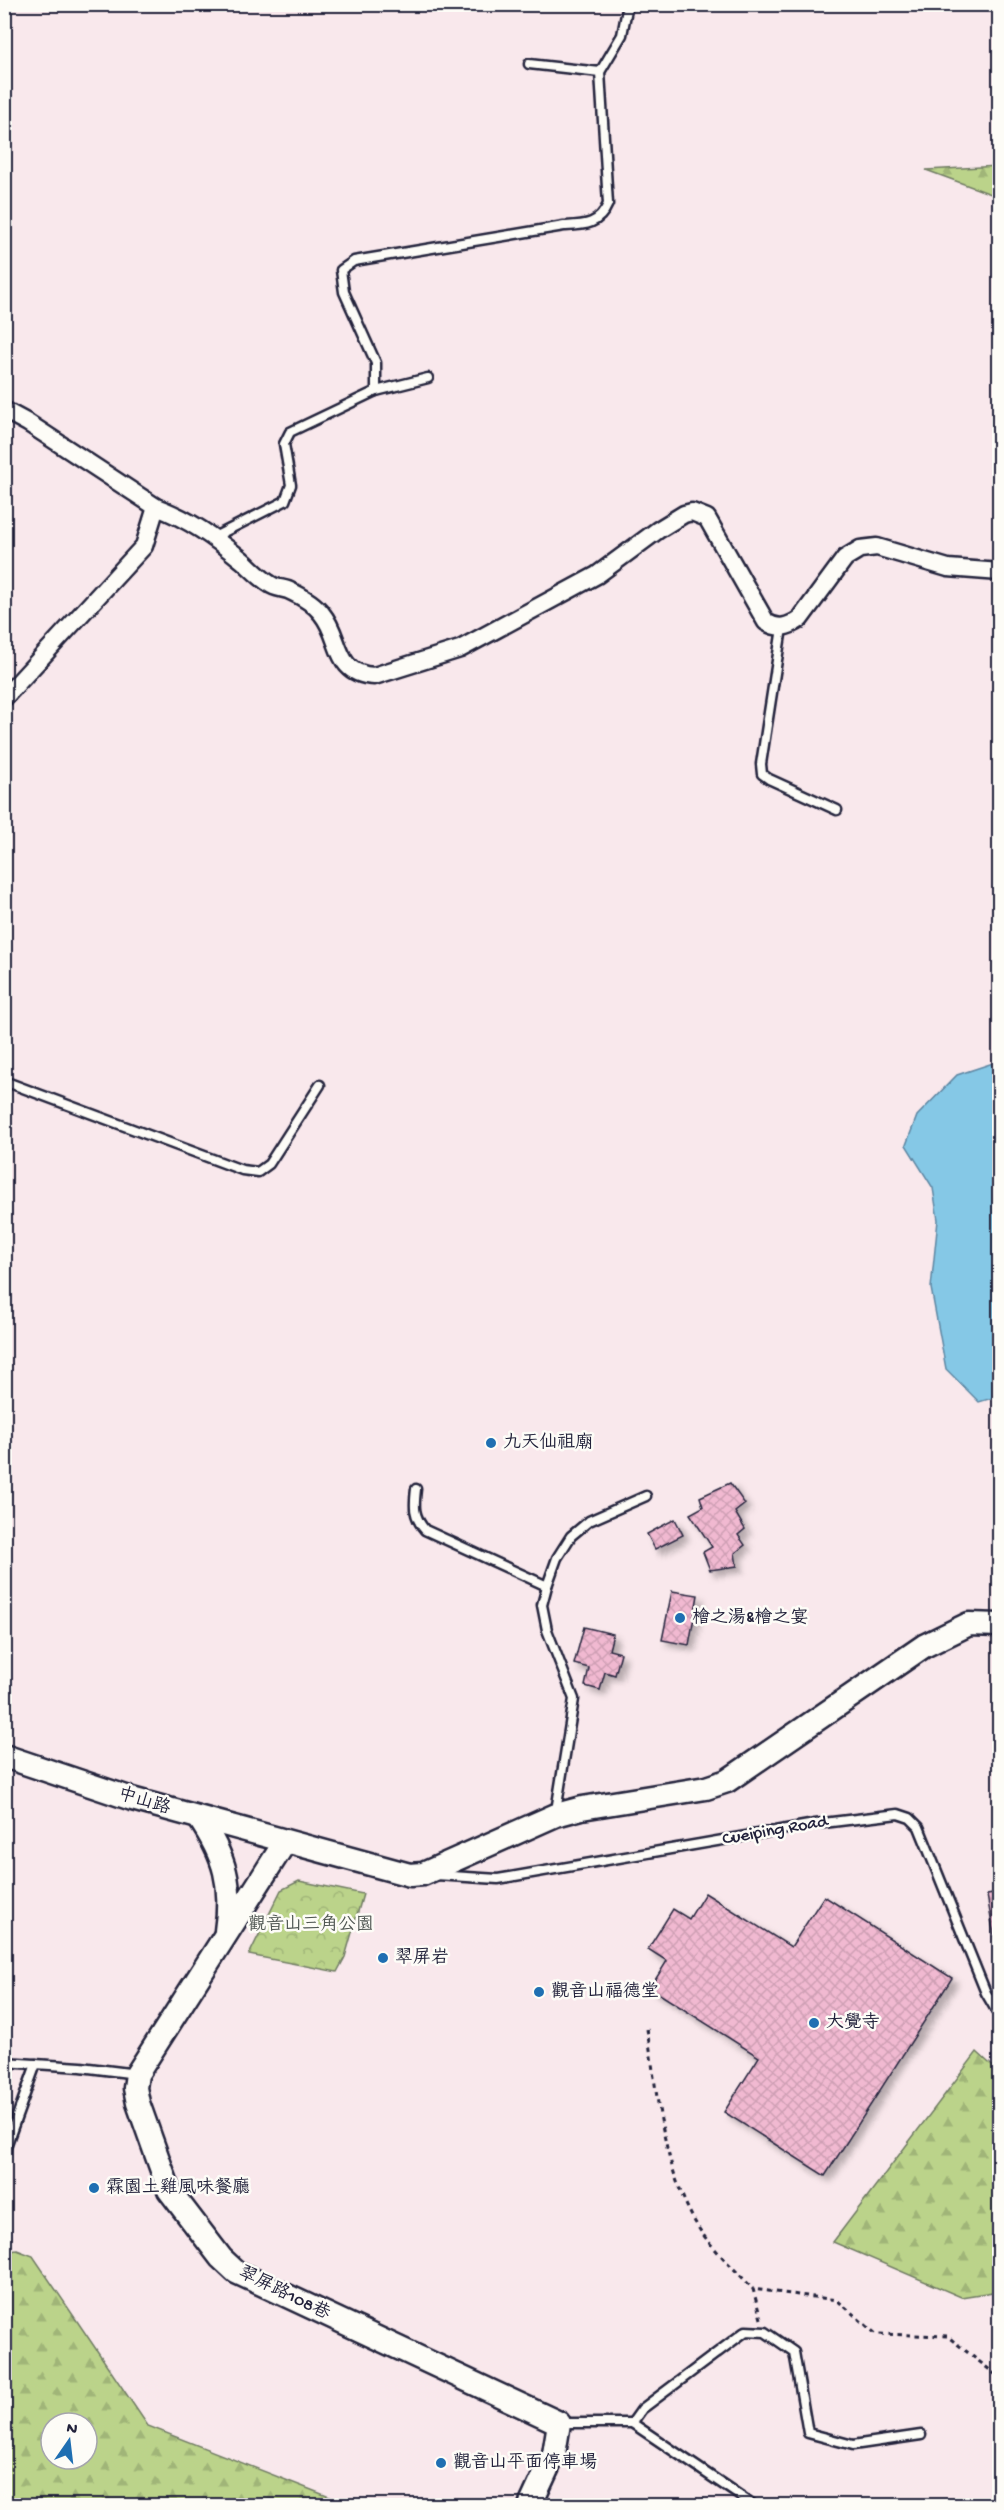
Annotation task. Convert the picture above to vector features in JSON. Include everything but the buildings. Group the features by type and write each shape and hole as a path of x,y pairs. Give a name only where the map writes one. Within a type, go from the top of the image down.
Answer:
{"main road":[{"path":"423,1874 556,1815 582,1808 706,1788 727,1781 924,1646 969,1624 999,1625"},
{"name":"中山路","path":"4,1756 132,1799 285,1842"},
{"path":"200,1818 217,1845 228,1879 229,1909 226,1935"},
{"path":"138,2074 285,1842"},
{"name":"Cueiping Road","path":"285,1842 410,1875 423,1874"},
{"name":"翠屏路108巷","path":"138,2074 135,2088 138,2103 169,2190 221,2258 236,2272 559,2423"},
{"path":"530,2505 554,2454 559,2423"}],"street":[{"path":"4,410 28,423 156,507 178,515 214,537 270,585 287,590 322,614 345,662 352,672 360,676 374,676 460,649 597,575 658,530 684,514 692,512 707,518 766,622 782,628 800,619 845,558 860,549 877,547 948,568 999,572"},
{"path":"4,698 144,546 156,507"}],"lane":[{"path":"376,391 376,363 344,292 341,270 354,261 564,226 591,224 603,214 608,204 600,72 622,34 628,4"},
{"path":"529,63 600,72"},
{"path":"214,537 285,501 291,485 284,444 290,432 376,391 429,378"},
{"path":"782,628 761,764 762,774 837,810"},
{"path":"4,1081 242,1170 258,1172 269,1164 320,1085"},
{"path":"416,1489 414,1509 417,1520 425,1530 547,1586"},
{"path":"556,1815 574,1699 547,1630 542,1605 547,1586 557,1558 571,1536 589,1521 646,1496"},
{"name":"Cueiping Road","path":"423,1874 498,1879 815,1824 898,1814 910,1818 919,1827 986,1993 999,2017"},
{"path":"4,2062 81,2067 138,2074"},
{"path":"4,2152 36,2064"},
{"path":"754,2505 632,2423 642,2409 746,2331 765,2332 794,2352 808,2433 853,2445 921,2435"},
{"name":"翠屏路108巷","path":"559,2423 632,2423"}],"path":[{"path":"647,2029 660,2114 675,2177 698,2228 753,2289 765,2332"},
{"path":"753,2289 837,2300 876,2334 947,2336 999,2378"}],"green space":[{"path":"999,166 999,197 926,170"},
{"name":"觀音山三角公園","path":"299,1881 363,1894 345,1957 337,1972 249,1955 281,1890"},
{"path":"977,2052 999,2072 999,2291 961,2297 833,2242"},
{"path":"17,2250 33,2256 148,2426 350,2505 5,2505 4,2252"}],"water":[{"path":"999,1061 999,1396 979,1402 946,1369 931,1288 938,1220 933,1188 906,1145 917,1116 957,1075"}],"place":[{"name":"九天仙祖廟","path":"491,1443"},
{"name":"檜之湯&檜之宴","path":"680,1618"},
{"name":"翠屏岩","path":"383,1958"},
{"name":"觀音山福德堂","path":"539,1992"},
{"name":"大覺寺","path":"814,2023"},
{"name":"霖園土雞風味餐廳","path":"94,2188"},
{"name":"觀音山平面停車場","path":"441,2463"}]}
